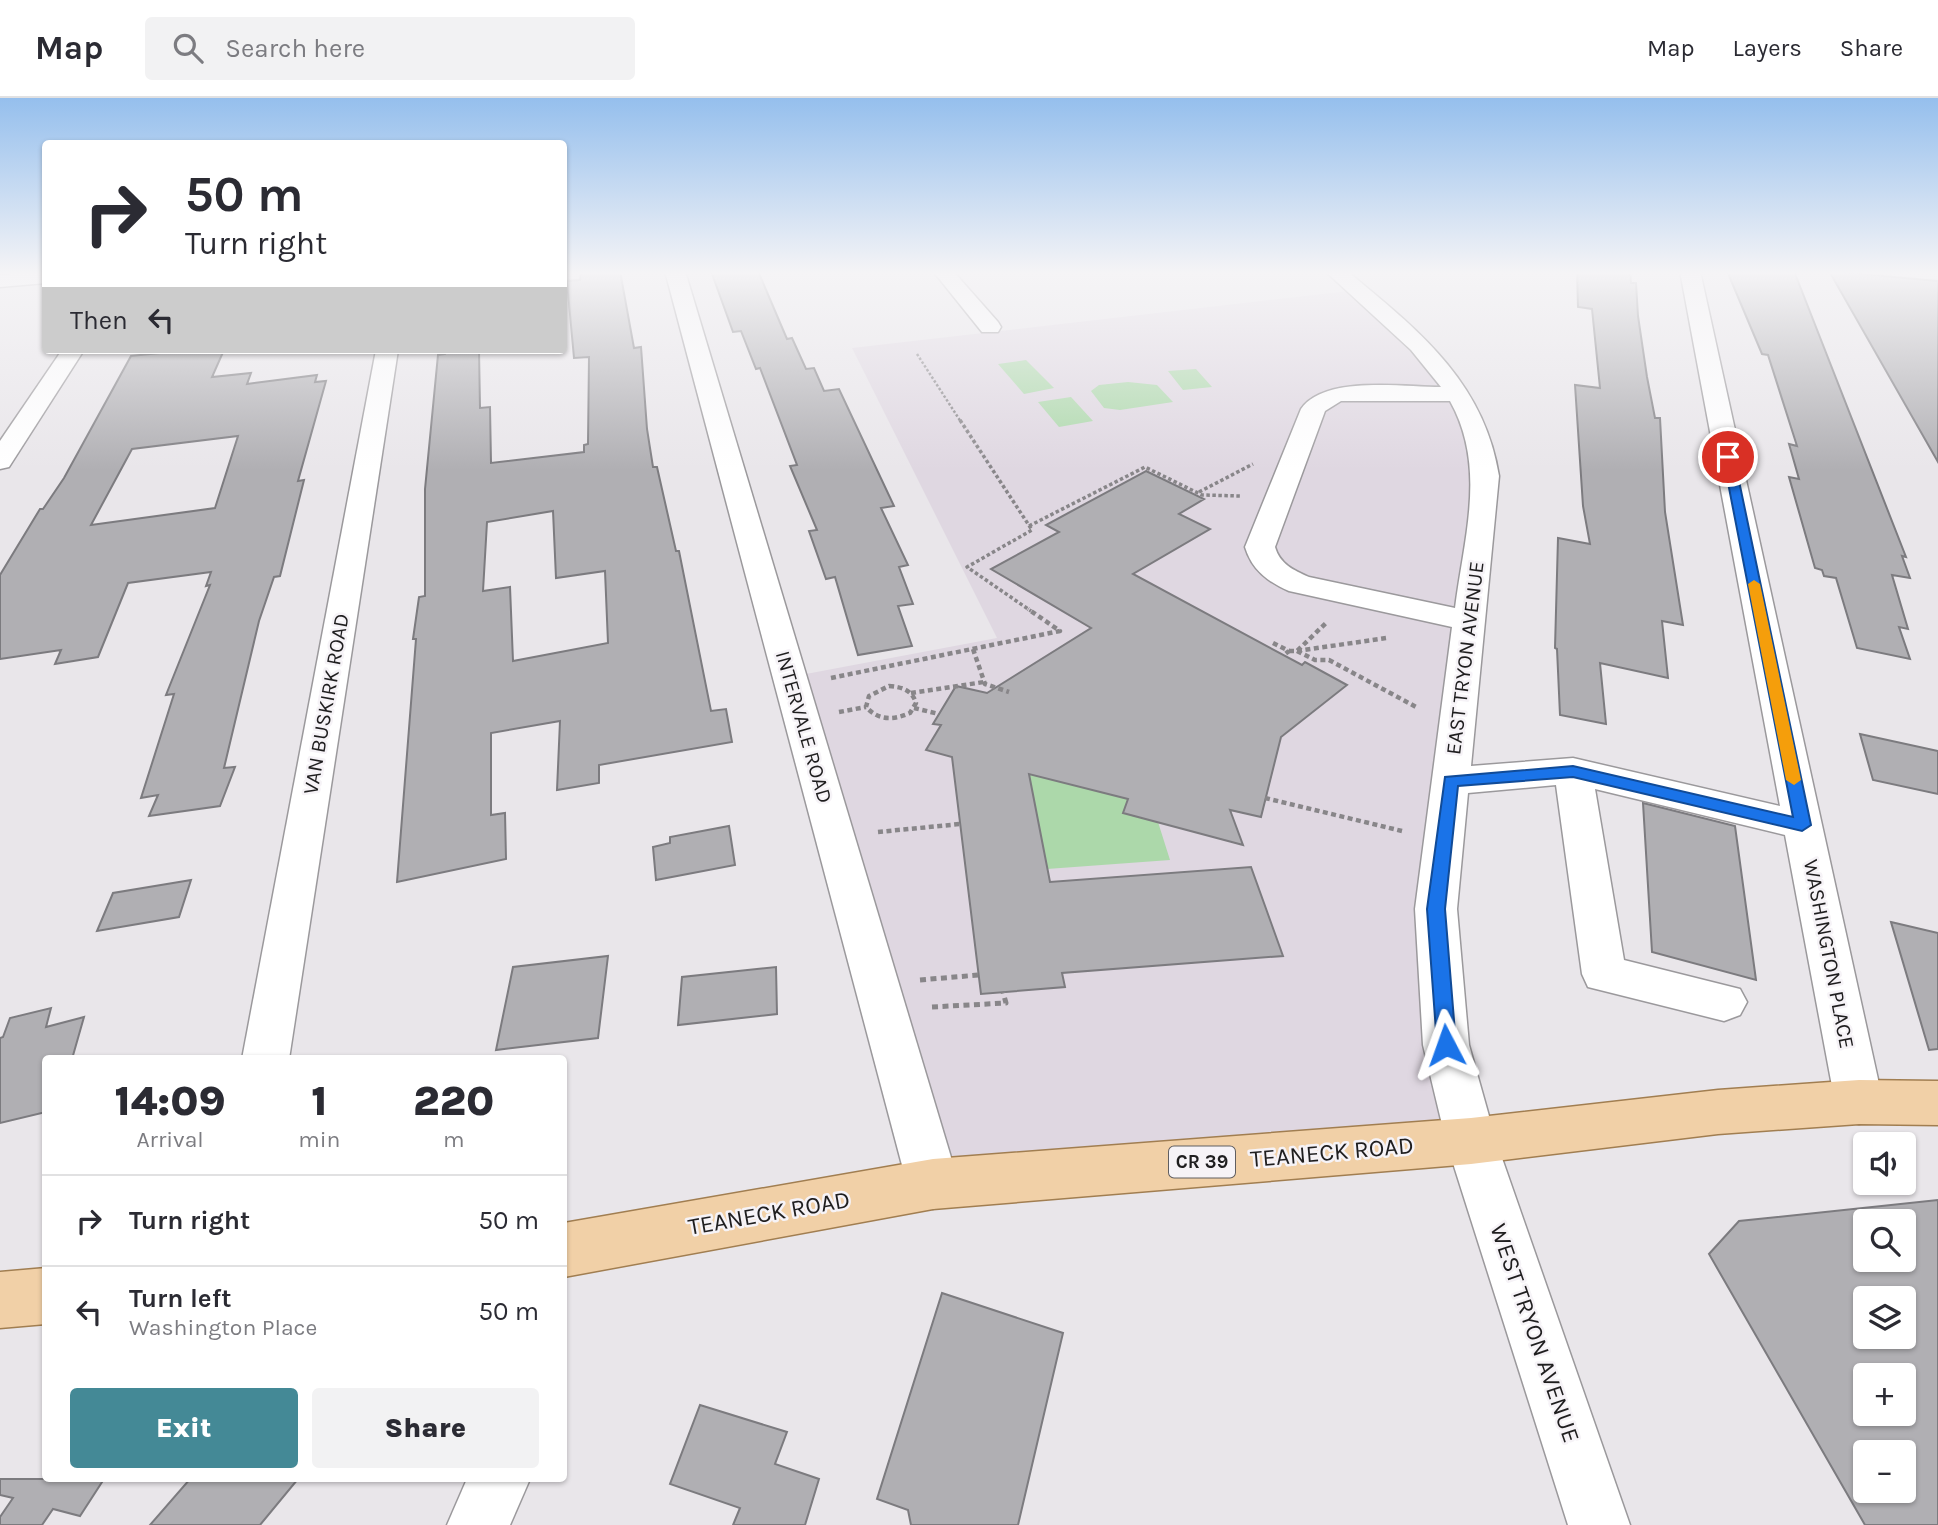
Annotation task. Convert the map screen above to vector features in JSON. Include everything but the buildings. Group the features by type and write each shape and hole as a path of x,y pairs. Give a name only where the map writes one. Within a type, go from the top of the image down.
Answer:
{"main road":[{"name":"TEANECK ROAD","path":"567,1249 933,1184 1471,1141 1718,1112 1859,1102 1938,1103"},
{"path":"0,1300 42,1296"}],"street":[{"name":"INTERVALE ROAD","path":"694,338 933,1184"},
{"name":"EAST TRYON AVENUE","path":"1412,338 1448,376 1459,394 1480,440 1486,476 1436,909 1446,1045 1471,1141"},
{"name":"WASHINGTON PLACE","path":"1703,338 1859,1102"},
{"path":"0,461 70,354"},
{"name":"VAN BUSKIRK ROAD","path":"266,1055 386,354"},
{"path":"1459,394 1341,394 1326,398 1313,408 1260,547 1265,562 1287,579 1469,621"},
{"path":"1451,781 1573,771 1802,825"},
{"path":"1573,771 1604,974 1724,1002"},
{"name":"WEST TRYON AVENUE","path":"1471,1141 1599,1525"},
{"path":"478,1525 498,1482"}],"path":[{"path":"792,686 1060,631 967,567 1032,530 918,354"},
{"path":"1029,526 1145,467 1202,495 1279,497"},
{"path":"1273,643 1286,653 1297,651 1328,621 1343,593"},
{"path":"973,649 984,682 992,688 1009,692"},
{"path":"1297,651 1315,660 1329,660 1457,729"},
{"path":"911,693 984,682"},
{"path":"898,687 911,693 915,698 914,708 904,716 888,719 874,715 866,707 869,696 882,688 898,687"},
{"path":"914,708 939,714"},
{"path":"1265,798 1444,841"},
{"path":"835,836 960,824"},
{"path":"881,998 923,980 978,975"},
{"path":"923,980 926,990"},
{"path":"929,999 933,1009 1006,1003 1003,992"}],"shaded area":[{"path":"943,338 1412,338 1419,344 1480,440 1436,909 1471,1141 933,1184 790,677 997,638 852,348"}],"green space":[{"path":"1026,360 1054,388 1024,394 998,364"},
{"path":"1196,369 1212,387 1183,390 1168,371"},
{"path":"1128,382 1157,385 1173,402 1120,410 1104,408 1091,391 1099,385"},
{"path":"1071,397 1093,421 1059,427 1038,402"},
{"path":"1029,774 1128,799 1123,813 1158,822 1170,860 1047,869"}],"slow traffic":[{"path":"1754,584 1794,780"}],"route":[{"path":"1446,1045 1436,909 1451,781 1573,771 1802,825 1728,457"}]}
